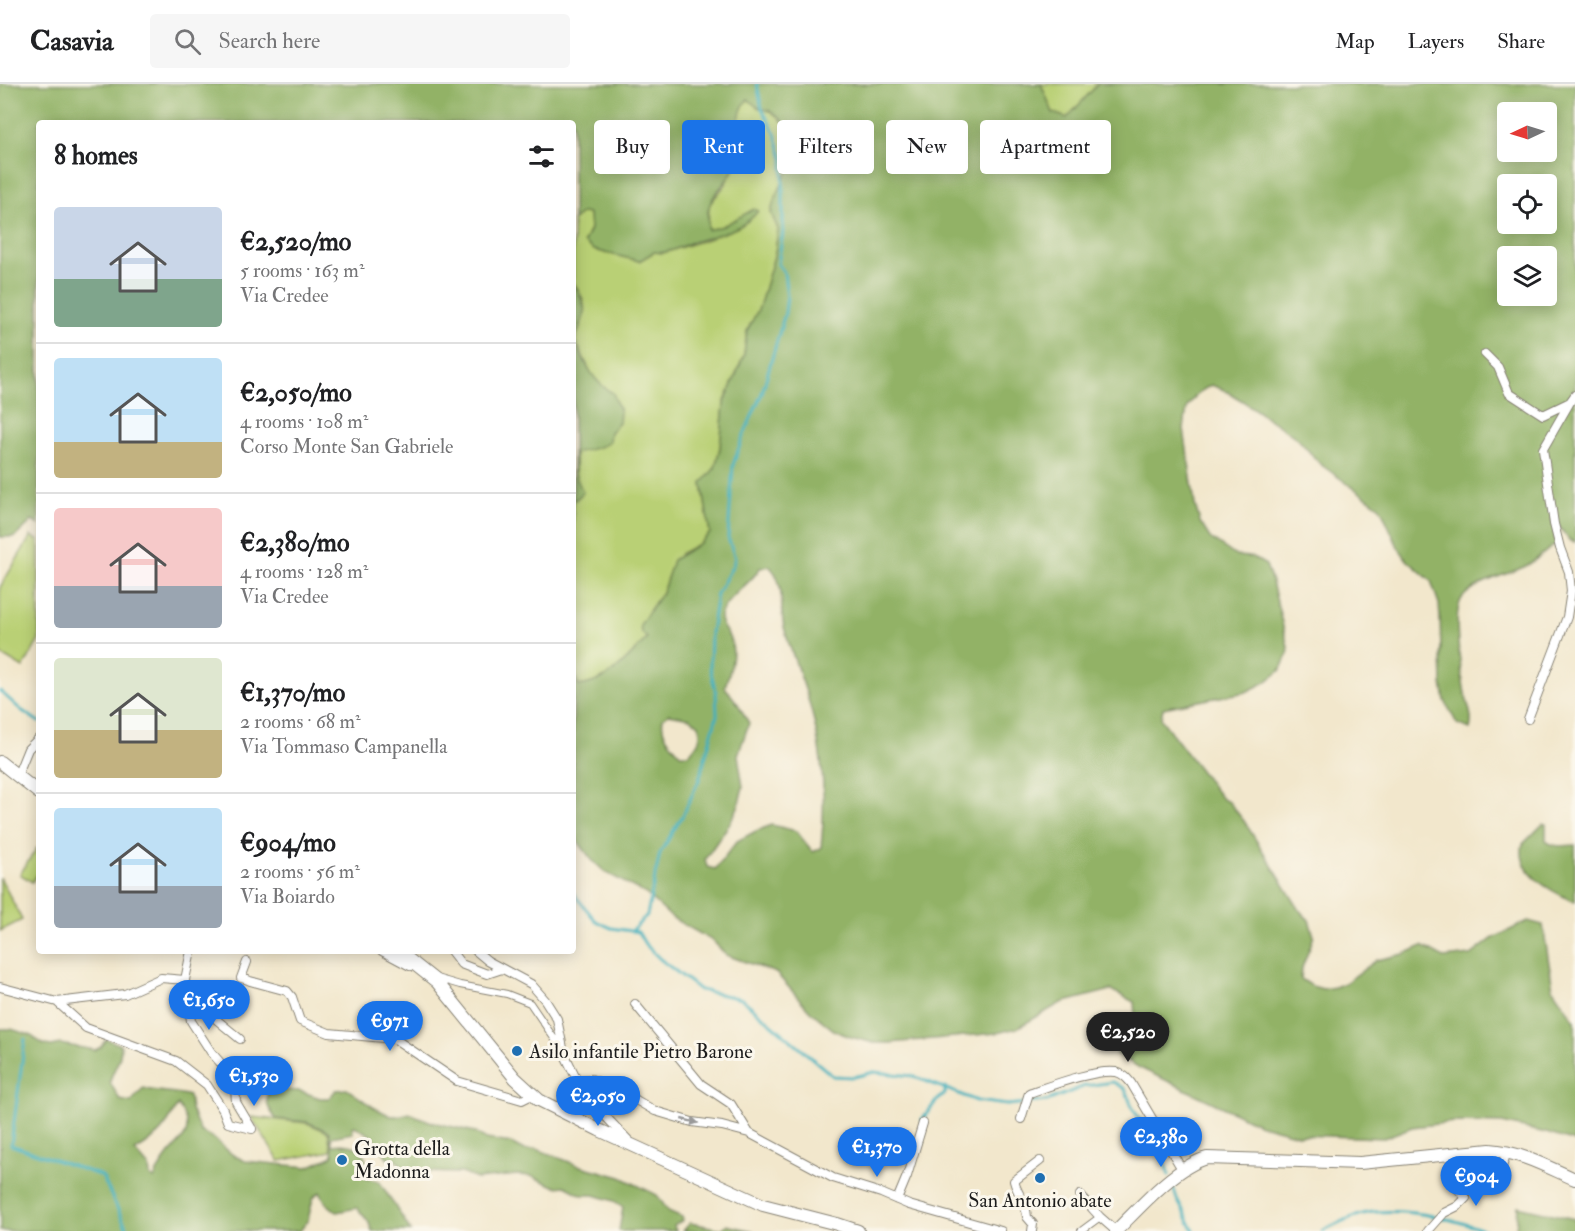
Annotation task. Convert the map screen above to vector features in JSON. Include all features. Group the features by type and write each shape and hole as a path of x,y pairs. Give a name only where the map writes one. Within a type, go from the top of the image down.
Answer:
{"main road":[{"path":"0,762 36,791"},
{"path":"402,954 428,975 468,1018 515,1078 532,1095 635,1147 769,1208 858,1231"},
{"path":"1116,1231 1158,1190 1183,1171 1200,1160 1214,1157 1360,1163 1466,1152 1507,1151 1575,1179"}],"street":[{"path":"1485,354 1498,367 1509,393 1543,415 1573,398"},
{"path":"1528,719 1567,616 1570,591 1569,572 1554,524 1543,449 1573,398"},
{"path":"17,776 28,749 36,741"},
{"path":"57,1002 86,1028 176,1061 207,1086 223,1110 228,1123 252,1129 236,1102 235,1089 227,1070 211,1052 191,1021 184,980 189,954"},
{"path":"388,954 428,975 459,985 507,993 530,1004 564,1053 582,1091 635,1147"},
{"path":"454,954 461,964 487,974 501,969"},
{"path":"479,954 488,962 531,984 545,1000 557,1019 564,1053"},
{"path":"247,962 246,980 287,991 292,997 300,1021 313,1028 328,1033 395,1039 457,1081 522,1100 532,1095"},
{"path":"0,987 57,1002 125,994 161,978 184,980"},
{"path":"189,1002 206,1002 217,1020 240,1039"},
{"path":"635,1004 701,1084 731,1104 749,1133"},
{"path":"1022,1115 1029,1093 1066,1080 1107,1072 1126,1076 1183,1171"},
{"path":"577,1080 591,1079 617,1089 645,1106 692,1122 749,1133 833,1178 932,1213 1001,1231"},
{"path":"554,1108 569,1101 582,1091"},
{"path":"897,1200 923,1123"},
{"path":"1484,1172 1492,1167 1502,1167 1507,1151"},
{"path":"1032,1231 1033,1224 1027,1217 1026,1203 1018,1193 1014,1181 1040,1161"},
{"path":"1428,1231 1440,1217 1458,1206 1466,1197 1458,1189"},
{"path":"1080,1195 1116,1231"},
{"path":"1081,1231 1100,1217"}],"green space":[{"path":"0,84 1041,84 1053,113 1067,118 1098,84 1575,84 1575,542 1570,541 1552,518 1556,544 1526,566 1469,591 1459,604 1458,641 1470,714 1470,729 1457,724 1445,701 1442,684 1439,604 1431,581 1407,560 1398,547 1380,507 1320,464 1298,439 1241,400 1211,385 1198,393 1187,407 1184,429 1195,505 1200,522 1210,538 1236,556 1252,557 1266,565 1289,651 1280,671 1264,683 1246,692 1163,708 1161,719 1222,799 1229,802 1244,821 1301,912 1309,920 1314,936 1302,968 1301,979 1312,986 1323,989 1335,987 1345,983 1377,960 1404,954 1422,946 1444,958 1471,955 1492,939 1528,921 1543,925 1553,989 1575,1021 1575,1142 1502,1123 1454,1122 1412,1127 1384,1138 1298,1135 1258,1124 1138,1067 1116,1053 1136,1030 1134,1002 1111,990 1061,1003 1017,1028 997,1033 890,1043 874,1043 851,1037 835,1031 810,1011 776,973 726,955 713,941 672,918 646,894 605,872 592,860 576,839 576,675 578,686 589,684 608,675 625,662 647,638 641,632 640,625 663,591 673,560 700,543 710,533 702,483 715,468 720,448 724,404 744,355 747,331 759,308 775,253 778,229 771,213 786,175 874,174 874,120 782,120 770,111 757,107 748,99 743,105 739,120 682,120 682,174 731,174 711,201 708,230 723,226 754,209 758,211 736,228 672,250 654,252 639,261 594,250 584,242 590,229 589,214 582,213 576,218 576,120 36,120 36,523 32,521 15,537 0,537","holes":["769,566 778,579 784,627 807,696 818,741 822,776 821,848 813,852 796,831 772,825 737,841 715,869 707,867 705,859 730,823 738,807 743,787 738,755 749,723 725,687 733,650 720,615 730,599 760,568","669,714 690,718 699,725 698,741 689,754 680,754 667,738 662,724 663,718"]},
{"path":"1041,84 1098,84 1067,118 1053,113"},
{"path":"748,98 757,107 770,111 780,118 782,120 777,120 777,174 787,174 771,213 778,229 775,253 759,308 747,331 744,355 724,404 720,448 715,468 702,484 710,533 700,543 681,553 668,575 663,591 647,614 647,638 617,669 599,680 578,686 576,675 576,493 578,482 576,453 597,448 608,442 610,432 619,423 604,389 593,377 576,342 585,313 583,299 576,287 576,218 582,213 589,214 590,229 584,242 594,250 639,261 654,252 663,253 711,238 751,212 723,226 708,230 709,205 726,184 728,174 765,174 765,120 738,120 741,106"},
{"path":"576,288 584,306 576,338"},
{"path":"576,343 595,377 613,393 620,412 619,423 610,432 609,442 598,448 576,453"},
{"path":"576,476 583,493 576,499"},
{"path":"31,536 36,539 36,645 23,668 0,654 0,587"},
{"path":"1543,824 1546,824 1546,840 1552,845 1575,845 1575,902 1547,887 1530,873 1525,864 1522,855 1523,844"},
{"path":"36,850 36,876 32,882 20,874"},
{"path":"0,877 22,920 0,931"},
{"path":"0,1029 11,1029 30,1035 44,1045 60,1044 95,1050 101,1047 106,1039 121,1045 120,1057 110,1082 120,1100 131,1102 143,1088 189,1096 191,1109 200,1131 245,1161 308,1167 333,1156 329,1132 307,1122 276,1119 268,1105 267,1098 269,1089 300,1091 320,1098 329,1098 336,1090 347,1089 391,1116 409,1113 432,1122 475,1132 486,1139 511,1143 524,1150 537,1149 577,1165 621,1177 657,1195 668,1211 682,1217 683,1220 674,1226 676,1231 619,1231 623,1207 614,1201 594,1195 582,1195 565,1186 556,1187 531,1176 477,1179 462,1173 421,1172 388,1159 373,1137 355,1126 352,1127 353,1133 331,1137 332,1145 349,1145 360,1150 366,1161 365,1178 379,1181 411,1231 372,1231 368,1221 357,1208 337,1212 326,1203 320,1192 313,1198 308,1220 300,1231 0,1231","holes":["178,1105 184,1115 187,1129 185,1134 164,1160 154,1179 150,1176 149,1167 135,1151 161,1131"]},
{"path":"251,1117 307,1123 328,1132 331,1151 279,1161"},
{"path":"1518,1206 1575,1219 1575,1231 1516,1230"},
{"path":"690,1223 722,1229 726,1225 754,1231 683,1231"}],"waterway":[{"path":"633,930 647,915 660,853 683,815 699,780 717,715 716,693 710,668 711,633 717,594 735,558 728,538 733,465 762,393 785,313 787,296 784,272 778,264 783,232 783,159 775,133 762,109 757,84"},
{"path":"0,691 36,720"},
{"path":"576,897 596,921 611,928 638,932 645,944 660,959 700,990 742,999 833,1076 854,1077 874,1072 913,1076 977,1101 1007,1105 1047,1101 1085,1086 1113,1082 1125,1089 1133,1109 1160,1150 1169,1175"},
{"path":"25,1039 11,1145 102,1176 128,1231"},
{"path":"922,1120 938,1099 945,1094 945,1087"},
{"path":"1172,1184 1177,1199 1194,1231"},
{"path":"1322,1231 1360,1215 1388,1211 1431,1216 1487,1231"}],"place":[{"name":"Asilo infantile Pietro Barone","path":"517,1051"},
{"name":"Grotta della Madonna","path":"342,1160"},
{"name":"San Antonio abate","path":"1040,1178"}]}
